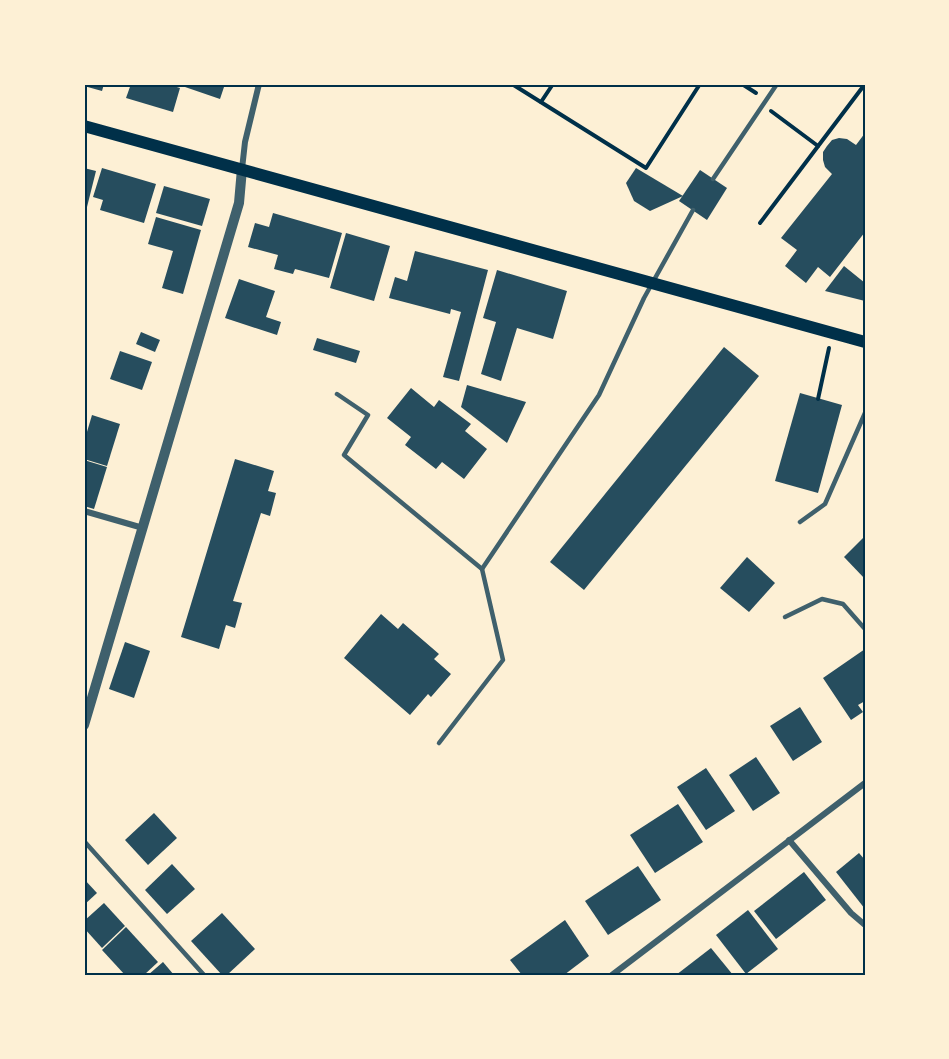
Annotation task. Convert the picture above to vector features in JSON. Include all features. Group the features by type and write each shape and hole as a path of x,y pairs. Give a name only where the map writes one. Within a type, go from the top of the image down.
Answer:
{"main road":[{"path":"84,126 865,342"}],"street":[{"path":"84,725 239,203 245,142 260,84"},
{"path":"84,511 143,528"},
{"path":"612,975 865,783"},
{"path":"789,840 851,913 865,925"}],"lane":[{"path":"713,179 777,84"},
{"path":"482,569 599,395 644,298 693,210"},
{"path":"337,394 368,415 344,455 482,569 503,660 440,743"},
{"path":"800,522 825,504 865,413"},
{"path":"785,617 822,599 843,604 865,628"},
{"path":"84,841 204,975"}],"path":[{"path":"512,84 646,168 700,84"},
{"path":"541,102 553,84"},
{"path":"760,223 865,84"},
{"path":"763,105 818,146"},
{"path":"818,399 833,333"}],"building":[{"path":"84,84 104,84 102,91 84,86"},
{"path":"131,84 167,84 180,88 173,112 126,98"},
{"path":"186,84 225,84 220,99 185,87"},
{"path":"865,133 865,232 830,277 818,267 806,283 785,266 797,250 781,238 832,174 825,167 823,160 823,152 827,146 832,140 839,138 847,139 856,145"},
{"path":"84,168 96,171 87,207 84,207"},
{"path":"102,168 156,184 144,223 100,210 103,200 93,197"},
{"path":"636,168 683,196 650,211 634,201 626,183"},
{"path":"700,170 727,188 707,220 679,201"},
{"path":"164,186 210,199 202,226 156,213"},
{"path":"273,213 342,233 329,278 295,269 293,274 274,269 278,255 248,247 255,223 269,227"},
{"path":"156,217 201,230 183,294 162,288 173,251 148,244"},
{"path":"346,233 390,246 374,301 330,288"},
{"path":"415,251 488,270 459,381 443,377 461,312 451,309 450,314 389,298 395,277 407,281"},
{"path":"844,266 865,283 865,301 825,291"},
{"path":"497,270 567,291 553,339 517,328 501,381 481,374 496,322 483,318"},
{"path":"239,279 275,291 266,317 281,322 277,335 225,318"},
{"path":"141,332 160,340 155,352 136,344"},
{"path":"317,338 360,351 356,363 313,350"},
{"path":"724,347 759,376 584,590 550,562"},
{"path":"120,351 152,362 142,390 110,379"},
{"path":"467,385 526,402 507,443 461,407"},
{"path":"411,388 434,407 439,400 471,424 465,431 487,449 464,479 442,462 436,469 405,445 411,437 387,418"},
{"path":"800,393 842,405 818,493 775,481"},
{"path":"92,415 120,424 107,466 84,459 84,442"},
{"path":"235,459 274,471 268,491 276,493 270,516 261,513 233,601 242,603 235,628 226,625 219,649 181,637"},
{"path":"84,460 107,467 94,509 84,506"},
{"path":"865,536 865,579 844,557"},
{"path":"747,557 775,583 749,612 720,588"},
{"path":"381,614 398,629 403,623 439,654 434,659 451,674 431,697 428,694 410,715 344,658"},
{"path":"125,642 150,651 134,698 109,689"},
{"path":"865,649 865,701 858,705 863,712 851,720 823,678"},
{"path":"800,707 822,742 793,761 770,726"},
{"path":"756,757 780,793 753,811 729,775"},
{"path":"706,768 735,811 706,830 677,787"},
{"path":"678,804 703,842 655,873 630,835"},
{"path":"154,813 177,838 148,865 125,840"},
{"path":"859,853 865,860 865,909 836,872"},
{"path":"172,864 195,889 167,914 145,890"},
{"path":"638,866 661,900 608,935 585,901"},
{"path":"804,872 826,900 776,939 754,911"},
{"path":"84,879 97,893 84,905"},
{"path":"104,903 125,926 102,948 84,928 84,921"},
{"path":"748,910 778,949 746,974 716,935"},
{"path":"222,913 255,949 227,975 222,975 191,941"},
{"path":"565,920 589,956 564,975 522,975 510,960"},
{"path":"126,927 158,962 144,975 125,975 102,950"},
{"path":"711,948 733,975 676,975"},
{"path":"163,962 174,975 148,975"}]}
